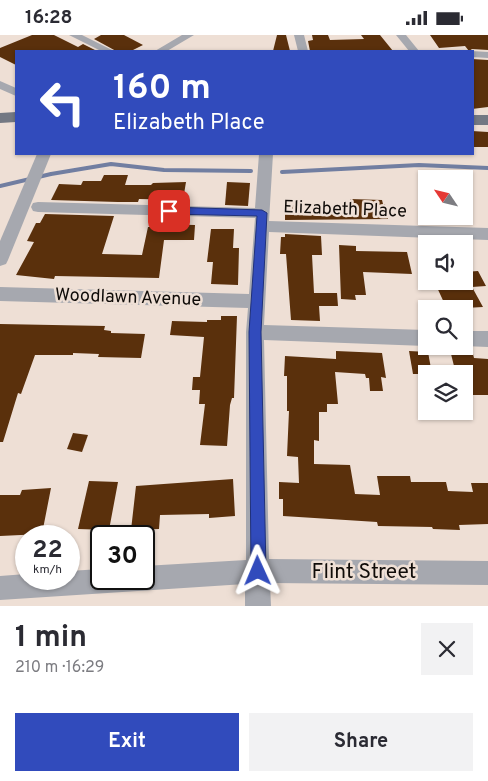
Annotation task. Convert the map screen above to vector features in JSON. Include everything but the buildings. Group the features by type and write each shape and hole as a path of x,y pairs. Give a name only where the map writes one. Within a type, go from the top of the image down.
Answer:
{"main road":[{"path":"0,118 15,117"},
{"path":"474,120 488,120"}],"street":[{"path":"74,35 107,50"},
{"path":"162,50 189,35"},
{"path":"299,35 303,50"},
{"path":"401,35 413,50"},
{"path":"474,54 488,55"},
{"path":"0,84 15,92"},
{"path":"0,261 44,155"},
{"path":"258,606 255,332 266,155"},
{"name":"Elizabeth Place","path":"38,207 488,234"},
{"name":"Woodlawn Avenue","path":"0,294 256,301"},
{"path":"255,332 418,337"},
{"path":"473,339 488,339"},
{"name":"Flint Street","path":"0,588 258,571 488,573"}],"waterway":[{"path":"0,186 51,174 111,164 164,170 251,171"},
{"path":"282,172 419,165 488,168"}],"route":[{"path":"169,211 262,213 255,332 258,571"}]}
